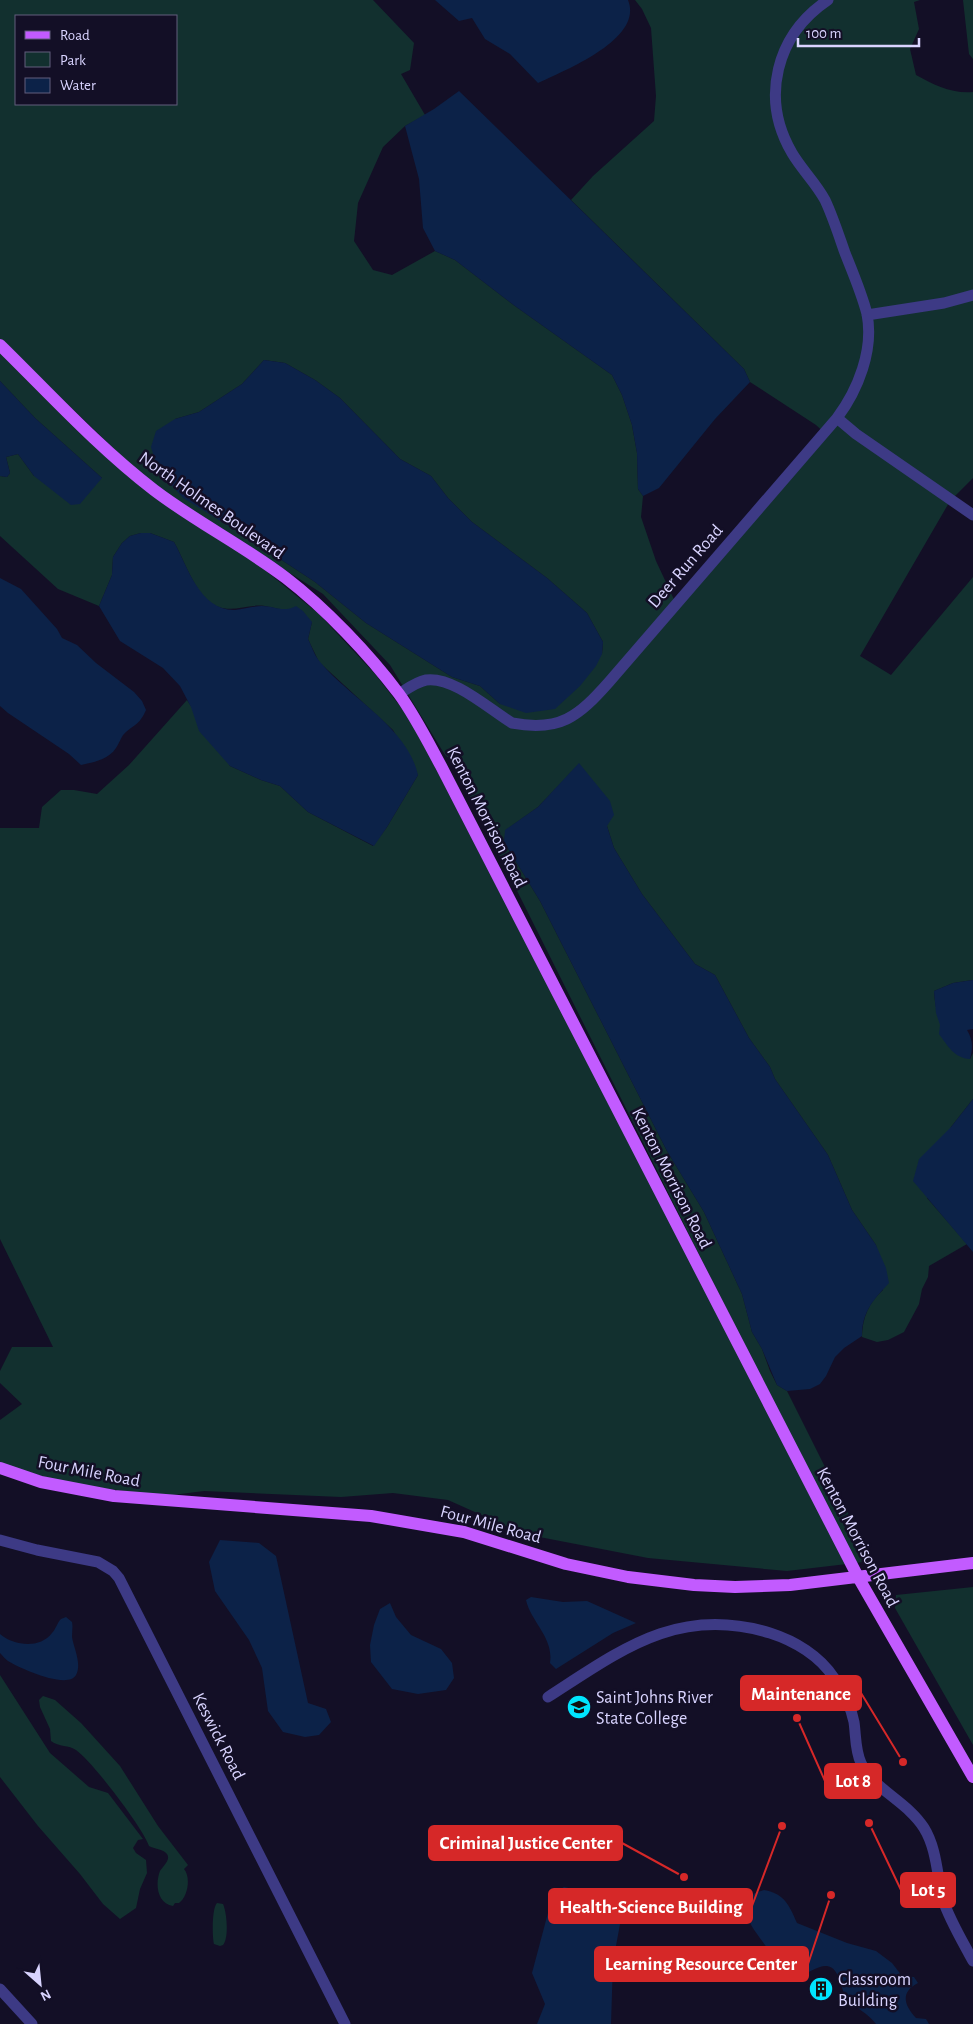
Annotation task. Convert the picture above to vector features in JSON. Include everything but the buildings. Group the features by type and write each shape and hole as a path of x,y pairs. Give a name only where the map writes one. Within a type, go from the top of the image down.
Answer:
{"main road":[{"name":"North Holmes Boulevard","path":"0,345 133,473 179,508 246,550 287,579 321,609"},
{"name":"Kenton Morrison Road","path":"321,609 377,667 414,716 858,1577 973,1777"},
{"name":"Four Mile Road","path":"0,1468 41,1482 114,1496 371,1516 464,1532 566,1564 628,1577 694,1585 735,1587 790,1585 973,1563"}],"street":[{"path":"828,0 804,19 791,36 777,74 775,94 777,112 782,131 792,154 824,200 867,315 944,303 973,295"},
{"name":"Deer Run Road","path":"399,694 427,680 443,681 457,686 512,723 542,726 564,721 579,713 609,682 837,418 855,390 864,365 867,315"},
{"path":"837,418 856,434 973,515"},
{"name":"Keswick Road","path":"0,1540 37,1550 98,1562 106,1565 119,1578 346,2024"},
{"path":"548,1697 618,1651 648,1638 691,1627 717,1624 744,1626 781,1636 802,1648 826,1667 842,1690 854,1722 857,1753 864,1770 915,1816 928,1834 944,1903 973,1961"},
{"path":"0,1989 32,2024"}],"green space":[{"path":"0,0 373,0 414,43 410,70 401,74 425,115 405,126 383,147 358,203 354,241 373,270 392,275 435,251 455,260 515,306 612,375 622,395 632,425 637,453 638,489 643,496 641,517 656,561 678,608 828,436 816,425 750,382 744,369 571,200 593,176 654,121 656,96 651,28 642,9 635,0 920,0 914,2 919,29 910,49 916,75 950,90 973,92 973,478 950,501 860,656 891,675 973,577 973,980 953,983 934,991 935,1004 944,1029 970,1059 973,1053 973,1099 951,1127 927,1198 967,1244 929,1266 928,1277 922,1289 919,1304 904,1332 888,1340 877,1342 862,1337 863,1323 867,1311 883,1290 876,1245 852,1210 828,1155 749,1038 715,975 695,964 642,894 614,848 607,826 579,764 538,807 506,830 504,842 540,901 667,1151 704,1212 742,1294 752,1332 762,1349 770,1371 777,1385 787,1391 872,1561 855,1563 452,761 445,755 390,665 323,594 181,504 135,469 0,339","holes":["264,360 285,363 315,380 340,398 400,459 431,476 448,498 472,522 547,578 587,613 603,642 602,654 500,704 480,686 452,677 366,623 315,582 253,541 175,419 199,412 242,384"]},
{"path":"963,0 973,0 973,59 969,54"},
{"path":"0,351 108,457 244,553 319,614 375,674 410,719 847,1564 787,1571 648,1558 524,1534 448,1500 393,1493 341,1497 204,1491 165,1496 70,1484 0,1464 0,1420 22,1404 0,1383 0,1371 12,1347 53,1347 0,1239 0,828 39,828 42,807 61,790 97,794 129,765 187,700 230,766 280,786 308,812 373,846 387,827 418,775 393,730 319,662 308,639 312,622 289,612 265,606 228,609 214,605 206,599 197,587 174,542 150,533 130,536 122,543 113,557 112,575 99,606 58,589 0,536 0,476 7,477 10,473 6,457 18,454 34,476 102,478 35,418 0,381"},
{"path":"973,1587 973,1745 895,1608 896,1595"},
{"path":"0,1675 50,1753 89,1787 108,1793 143,1839 138,1840 133,1848 136,1853 146,1860 147,1873 140,1889 136,1908 120,1919 103,1904 0,1777"},
{"path":"43,1696 55,1700 81,1723 120,1766 158,1826 188,1865 184,1869 188,1887 185,1896 179,1903 175,1903 173,1906 168,1904 159,1892 158,1876 167,1861 167,1854 149,1846 137,1825 105,1780 76,1750 51,1741 50,1729 40,1707 39,1700"},
{"path":"217,1903 223,1904 227,1931 225,1942 220,1946 214,1944 213,1935 213,1916"}],"water":[{"path":"435,0 628,0 630,14 624,28 614,40 583,61 538,83 510,54 485,39 472,18 459,21"},
{"path":"459,91 744,369 750,382 715,419 659,488 643,496 638,489 637,453 632,425 622,395 612,375 515,306 455,260 435,251 423,228 419,179 405,126 434,109"},
{"path":"264,360 285,363 315,380 340,398 400,459 431,476 448,498 472,522 547,578 587,613 603,642 602,654 596,666 580,686 555,709 526,713 500,704 480,686 452,677 366,623 315,582 183,498 158,470 151,447 156,431 175,419 199,412 242,384"},
{"path":"0,381 35,418 102,478 80,504 71,505 34,476 18,454 6,457 10,473 7,477 0,476"},
{"path":"150,533 174,542 190,575 204,596 223,608 235,610 267,606 287,609 296,606 303,611 312,622 308,639 319,661 333,676 377,714 403,743 412,758 418,775 374,846 308,812 280,786 230,766 199,731 191,707 180,686 163,668 120,641 99,606 112,575 113,557 122,543 130,536"},
{"path":"0,578 21,589 57,629 62,638 77,645 96,663 134,692 142,701 146,710 141,719 124,734 113,752 105,758 81,765 69,754 0,706"},
{"path":"579,763 610,801 614,815 607,826 614,848 642,894 695,964 715,975 749,1038 828,1155 852,1210 876,1245 886,1268 889,1283 866,1313 862,1336 844,1348 835,1357 820,1384 810,1389 787,1391 777,1385 762,1349 752,1332 742,1294 704,1212 667,1151 540,901 504,842 505,830 538,807"},
{"path":"973,980 973,1029 967,1030 972,1044 970,1059 956,1054 939,1034 940,1025 936,1013 934,991 953,983"},
{"path":"973,1099 973,1252 913,1181 919,1159 951,1127"},
{"path":"220,1540 259,1543 276,1556 308,1703 326,1709 331,1722 319,1735 305,1737 283,1732 268,1711 262,1668 249,1640 215,1591 209,1562"},
{"path":"531,1597 563,1602 587,1601 636,1623 613,1633 556,1669 550,1663 549,1646 532,1616 526,1600"},
{"path":"390,1603 396,1617 411,1635 441,1649 452,1663 454,1678 446,1690 418,1694 392,1689 371,1662 370,1645 374,1625 380,1609"},
{"path":"66,1617 72,1622 72,1637 78,1661 78,1671 71,1679 54,1679 32,1672 8,1661 0,1653 0,1634 12,1641 34,1644 47,1638 58,1622"},
{"path":"564,1887 616,1899 623,1908 613,1962 611,2024 537,2024 545,2004 532,1973 553,1894"},
{"path":"764,1890 782,1897 797,1923 847,1943 876,1951 892,1963 902,1976 914,1977 918,1983 908,1990 906,1995 907,2004 916,2018 926,2019 929,2024 876,2024 847,1998 839,1977 829,1967 820,1967 800,1976 785,1979 769,1951 751,1926 746,1911 745,1903 755,1893"}],"place":[{"name":"Saint Johns River State College","path":"579,1707"},
{"name":"Lot 8","path":"797,1718"},
{"name":"Maintenance","path":"903,1762"},
{"name":"Lot 5","path":"869,1823"},
{"name":"Health-Science Building","path":"782,1826"},
{"name":"Criminal Justice Center","path":"684,1877"},
{"name":"Learning Resource Center","path":"831,1895"},
{"name":"Classroom Building","path":"821,1989"}]}
